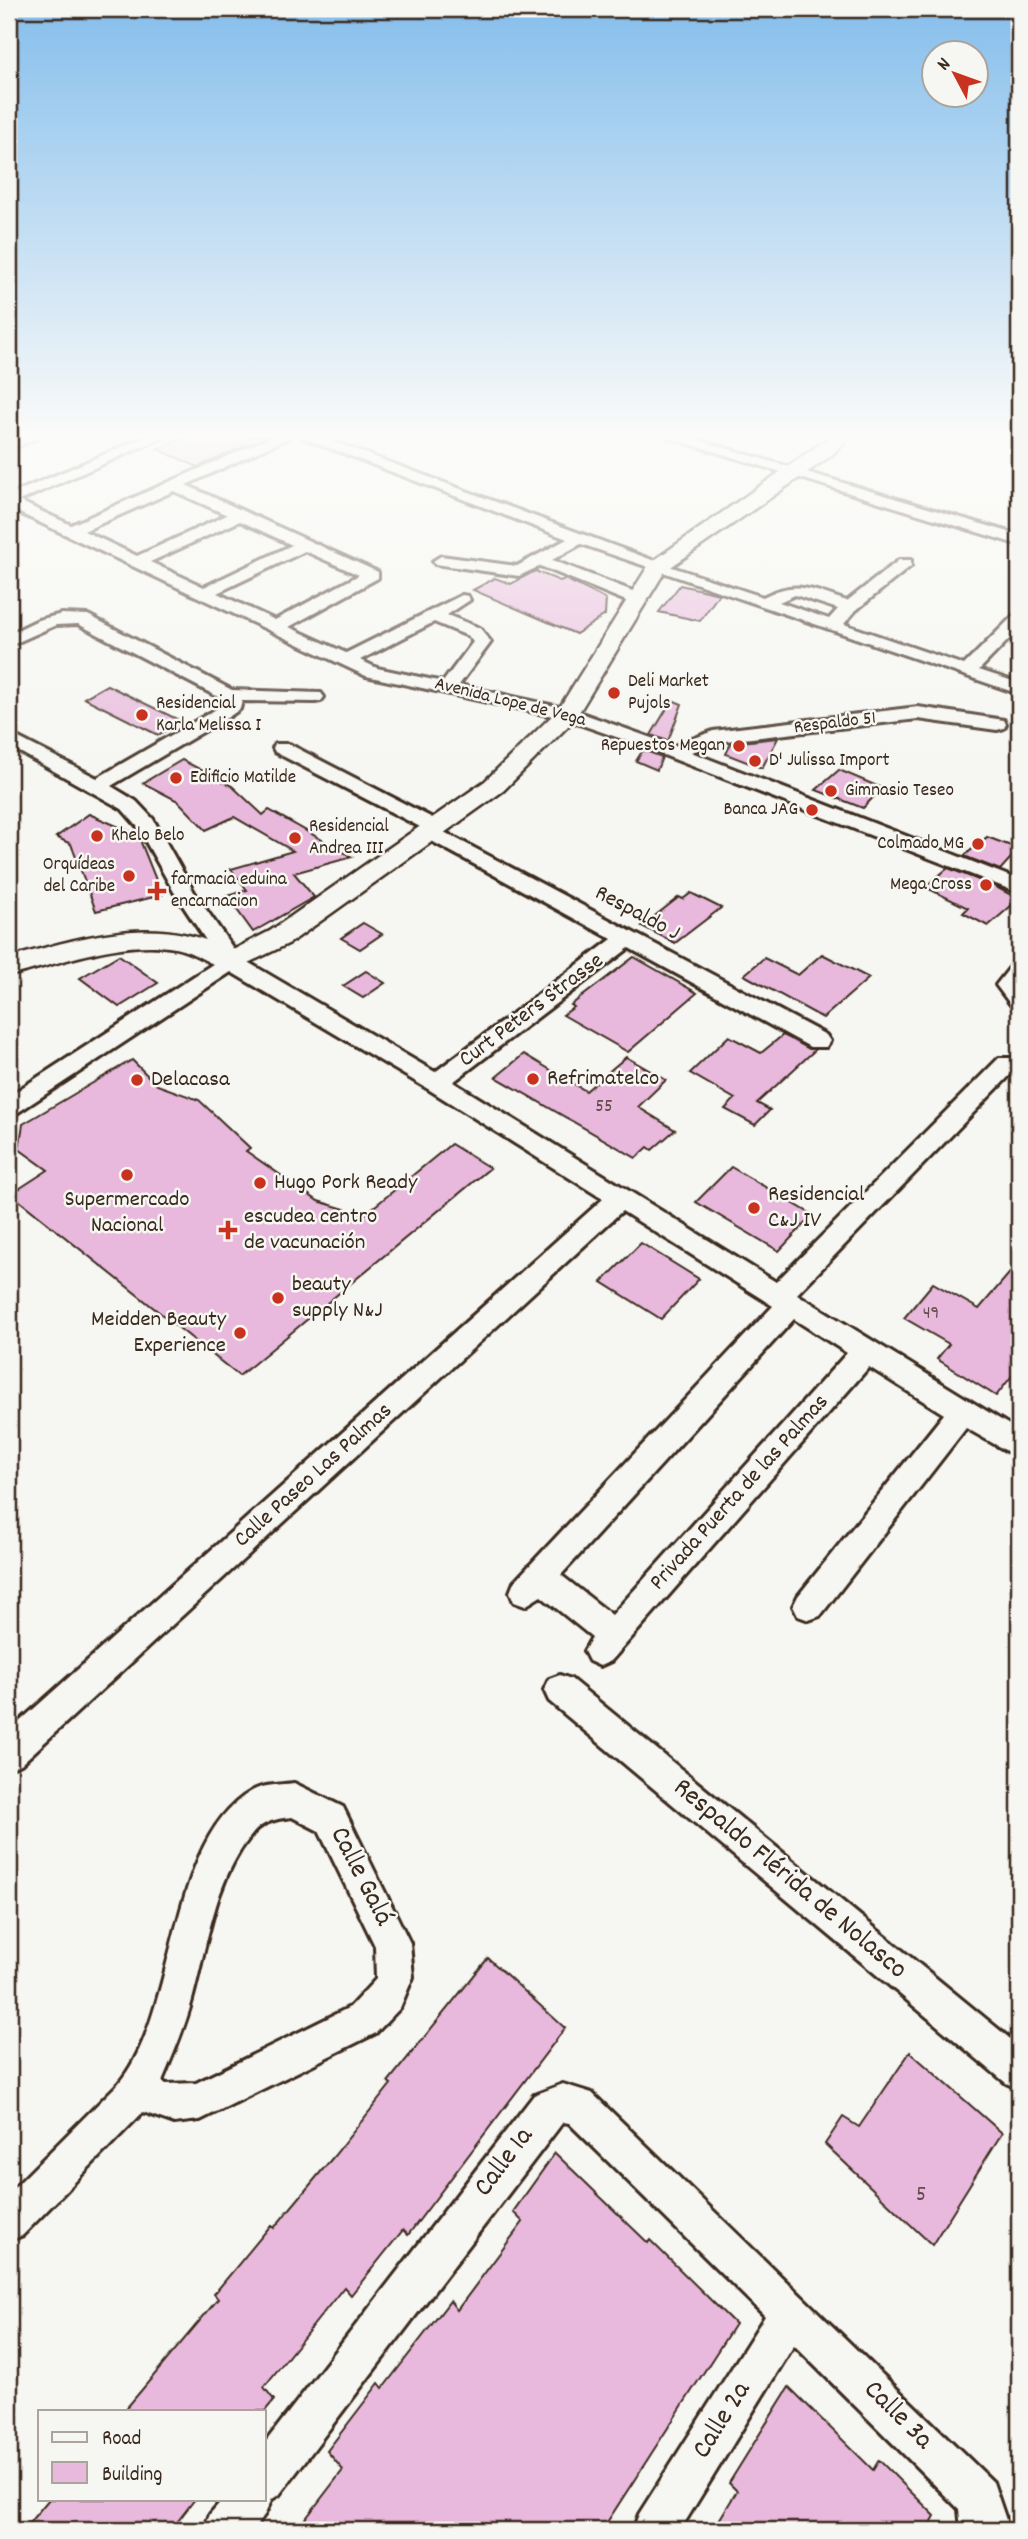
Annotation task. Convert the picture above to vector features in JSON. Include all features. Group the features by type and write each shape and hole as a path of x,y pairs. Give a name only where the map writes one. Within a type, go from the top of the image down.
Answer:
{"main road":[{"path":"9,967 80,947 153,937 196,944 231,962 280,937 494,786 567,714 657,567 671,555"}],"street":[{"name":"Avenida Lope de Vega","path":"123,555 372,672 449,686 567,714 676,752 1019,887"},
{"path":"137,562 151,555"},
{"path":"204,593 283,555"},
{"path":"275,627 372,575 331,555"},
{"path":"441,561 505,572 519,571 551,555"},
{"path":"627,555 1019,689"},
{"path":"541,561 637,599"},
{"path":"833,626 849,607 905,563"},
{"path":"765,603 809,579 865,594"},
{"path":"787,591 809,593 849,607"},
{"path":"347,660 462,600"},
{"path":"435,615 474,632 482,642 449,686"},
{"path":"9,641 45,621 59,618 82,619 230,695 315,697"},
{"path":"968,671 1019,620"},
{"path":"98,786 224,712 234,705 230,695"},
{"name":"Respaldo 51","path":"676,752 713,737 918,713 997,724"},
{"path":"9,739 129,805 146,823 184,892 231,962 436,1083 1019,1446"},
{"name":"Respaldo J","path":"282,748 818,1041"},
{"name":"Curt Peters Strasse","path":"436,1083 628,938"},
{"path":"9,1107 231,962"},
{"path":"1019,971 1007,985 1019,1000"},
{"name":"Privada Puerta de las Palmas","path":"865,1352 607,1643 532,1584 784,1301 1007,1063"},
{"name":"Calle Paseo Las Palmas","path":"9,1754 620,1198"},
{"path":"809,1606 963,1412"},
{"name":"Respaldo Flérida de Nolasco","path":"560,1690 1019,2070"},
{"name":"Calle Galá","path":"9,2221 139,2087 173,2004 210,1871 224,1842 245,1817 272,1800 295,1799 314,1805 331,1819 392,1943 397,1963 394,1984 384,2002 363,2020 200,2101 176,2106 156,2102 139,2087"},
{"name":"Calle 1a","path":"266,2477 547,2108 564,2103 579,2106 791,2312"},
{"name":"Calle 2a","path":"655,2530 791,2312"},
{"name":"Calle 3a","path":"791,2312 978,2497 984,2520 983,2530"},
{"path":"226,2530 249,2500"}],"building":[{"path":"535,571 560,581 565,579 606,599 605,615 576,634 473,590 495,578 511,584"},
{"path":"680,585 719,594 700,621 659,612"},
{"name":"Residencial Karla Melissa I","path":"107,685 181,721 158,735 84,698"},
{"path":"672,700 682,704 668,741 651,735"},
{"path":"778,738 762,768 726,754 731,743"},
{"path":"643,750 662,757 657,770 636,761"},
{"path":"182,760 232,786 263,815 269,810 352,857 294,873 314,897 253,932 227,896 247,890 231,869 293,851 234,817 206,830 178,801 143,783"},
{"path":"839,770 882,788 863,808 816,790"},
{"path":"89,814 138,835 162,895 96,911 71,844 56,837"},
{"path":"987,837 1019,849 1000,870 964,856"},
{"path":"948,868 1019,899 988,926 963,913 968,908 925,887"},
{"path":"691,893 721,908 675,943 642,926 679,897 683,899"},
{"path":"363,923 382,934 360,949 341,938"},
{"path":"822,954 869,978 823,1018 744,975 764,958 798,975"},
{"path":"119,955 158,983 119,1007 80,978"},
{"path":"634,957 697,993 628,1052 563,1015 574,1007 571,1005"},
{"path":"366,971 385,983 363,998 343,986"},
{"path":"783,1035 815,1050 757,1103 770,1110 755,1125 725,1109 735,1099 690,1073 729,1036 761,1053"},
{"path":"524,1054 586,1091 626,1057 666,1080 638,1107 675,1130 652,1150 648,1147 636,1158 496,1077"},
{"path":"132,1060 157,1085 199,1100 250,1148 246,1151 318,1201 364,1215 451,1144 490,1168 239,1376 11,1194 48,1170 19,1149 23,1124"},
{"name":"Residencial C&J IV","path":"731,1167 813,1215 779,1251 696,1202"},
{"path":"641,1243 699,1279 661,1319 602,1282"},
{"path":"1019,1262 1019,1367 996,1396 937,1359 949,1344 904,1318 933,1283 979,1309"},
{"path":"488,1958 565,2028 408,2235 403,2230 351,2295 344,2287 264,2387 274,2400 266,2410 125,2410 218,2299 214,2294 271,2225 274,2228 334,2156 391,2084 388,2082"},
{"path":"910,2052 1002,2133 932,2245 825,2144 843,2117 859,2127"},
{"path":"555,2153 648,2243 650,2240 735,2324 602,2530 297,2530 343,2470 327,2451 379,2383 383,2388 450,2301 457,2310 523,2222 513,2212"},
{"path":"789,2387 873,2470 879,2460 935,2516 927,2530 713,2530 737,2491 729,2483"},
{"path":"48,2500 194,2500 171,2530 23,2530"}],"place":[{"name":"Deli Market Pujols","path":"614,693"},
{"name":"Residencial Karla Melissa I","path":"142,715"},
{"name":"Repuestos Megan","path":"739,746"},
{"name":"D' Julissa Import","path":"755,761"},
{"name":"Edificio Matilde","path":"176,778"},
{"name":"Gimnasio Teseo","path":"831,791"},
{"name":"Banca JAG","path":"812,810"},
{"name":"Khelo Belo","path":"97,836"},
{"name":"Residencial Andrea III","path":"295,838"},
{"name":"Colmado MG","path":"978,844"},
{"name":"Orquídeas del Caribe","path":"129,876"},
{"name":"Mega Cross","path":"986,885"},
{"name":"farmacia eduina encarnacion","path":"157,891"},
{"name":"Refrimatelco","path":"533,1079"},
{"name":"Delacasa","path":"137,1080"},
{"name":"Supermercado Nacional","path":"127,1175"},
{"name":"Hugo Pork Ready","path":"260,1183"},
{"name":"Residencial C&J IV","path":"754,1208"},
{"name":"escudea centro de vacunación","path":"228,1230"},
{"name":"beauty supply N&J","path":"278,1298"},
{"name":"Meidden Beauty Experience","path":"240,1333"}]}
